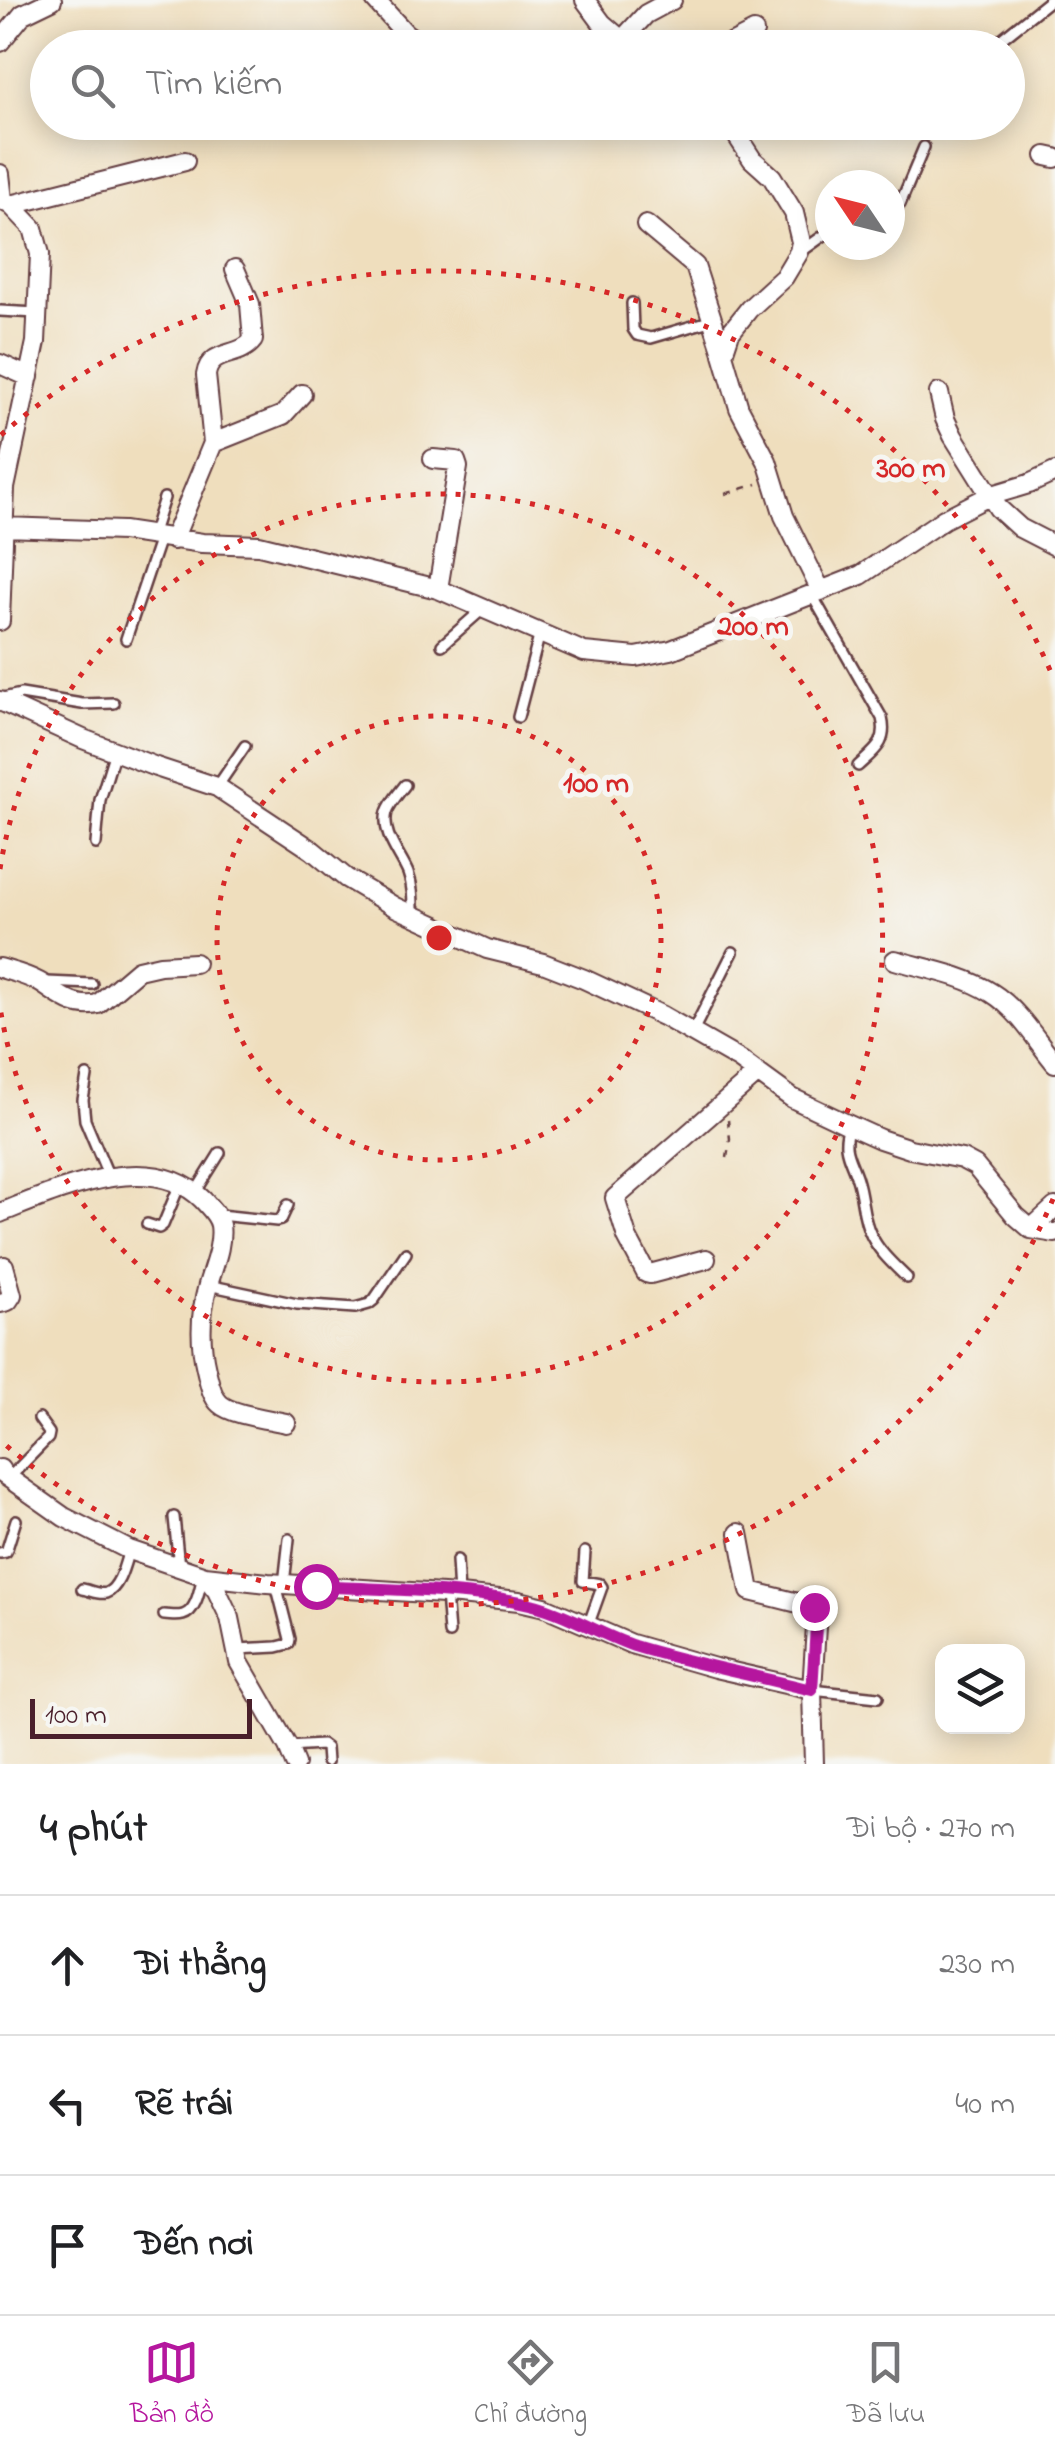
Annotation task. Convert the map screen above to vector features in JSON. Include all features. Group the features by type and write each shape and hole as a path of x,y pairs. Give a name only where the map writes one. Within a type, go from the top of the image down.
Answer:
{"street":[{"path":"0,42 23,14 52,0"},
{"path":"376,0 402,30"},
{"path":"585,0 610,30"},
{"path":"636,30 646,14 672,0"},
{"path":"723,354 730,333 748,309 784,276 801,242 794,213 772,177 752,159 740,140"},
{"path":"5,201 185,162"},
{"path":"0,174 5,201 33,228 40,254 36,342 7,447 0,621"},
{"path":"646,226 695,266 740,408 767,461 784,516 816,593"},
{"path":"162,538 213,442 207,366 212,360 246,348 253,340 250,304 235,269"},
{"path":"0,364 29,377"},
{"path":"940,393 944,419 952,436 998,508 1020,528 1055,546"},
{"path":"213,442 283,415 302,394"},
{"path":"433,459 456,461 458,467 438,589"},
{"path":"4,527 122,532 259,545 438,589 584,652 636,657 671,650 861,575 944,519 989,496 1055,472"},
{"path":"0,700 115,751 217,787 312,850 346,878 413,916 486,949 543,963 584,979 663,1016 792,1098 848,1125 910,1149 962,1159 975,1166 1016,1216 1031,1228 1055,1233"},
{"path":"895,960 994,993 1055,1063"},
{"path":"0,968 39,982 68,1001 92,1006 138,970 195,963"},
{"path":"706,1259 646,1273 614,1198 758,1074"},
{"path":"0,1213 109,1176 153,1176 188,1188 216,1215 220,1234 201,1321 200,1346 210,1388 217,1402 228,1410 286,1424"},
{"path":"1031,1228 1055,1207"},
{"path":"0,1303 12,1295 4,1266"},
{"path":"3,1475 64,1517 129,1550 204,1575 520,1602 667,1655 812,1690"},
{"path":"739,1533 750,1591 817,1611 812,1690 814,1764"},
{"path":"204,1575 230,1618 238,1662 292,1756"}],"lane":[{"path":"1012,30 1050,0"},
{"path":"905,192 924,147"},
{"path":"799,252 815,241"},
{"path":"632,303 633,329 644,337 713,320"},
{"path":"0,312 37,313"},
{"path":"126,639 162,538 164,498"},
{"path":"816,593 882,718 884,737 858,766"},
{"path":"442,645 484,608"},
{"path":"518,717 540,633"},
{"path":"0,700 20,694 93,706 114,704"},
{"path":"217,787 245,746"},
{"path":"96,844 100,800 115,751"},
{"path":"405,785 388,809 386,822 408,873 413,916"},
{"path":"692,1033 732,952"},
{"path":"39,982 92,984"},
{"path":"87,1076 85,1120 109,1176"},
{"path":"848,1125 846,1155 857,1179 870,1233 907,1278"},
{"path":"147,1224 164,1226 188,1188 220,1153"},
{"path":"216,1215 277,1221 288,1205"},
{"path":"208,1286 282,1302 356,1308 374,1300 406,1253"},
{"path":"3,1475 48,1438 39,1419"},
{"path":"174,1517 179,1567"},
{"path":"0,1554 6,1552 16,1520"},
{"path":"235,1649 289,1644 280,1583 289,1538"},
{"path":"82,1589 102,1594 112,1589 129,1550"},
{"path":"585,1552 583,1581 602,1586 588,1628"},
{"path":"449,1634 457,1560"},
{"path":"164,1615 188,1613 204,1575"},
{"path":"812,1690 878,1698"},
{"path":"292,1756 322,1744 327,1762"}],"path":[{"path":"725,494 772,479"},
{"path":"725,1102 730,1140 727,1158"}],"route":[{"path":"316,1586 460,1594 520,1602 545,1608 631,1644 812,1690 817,1611 814,1607"}]}
